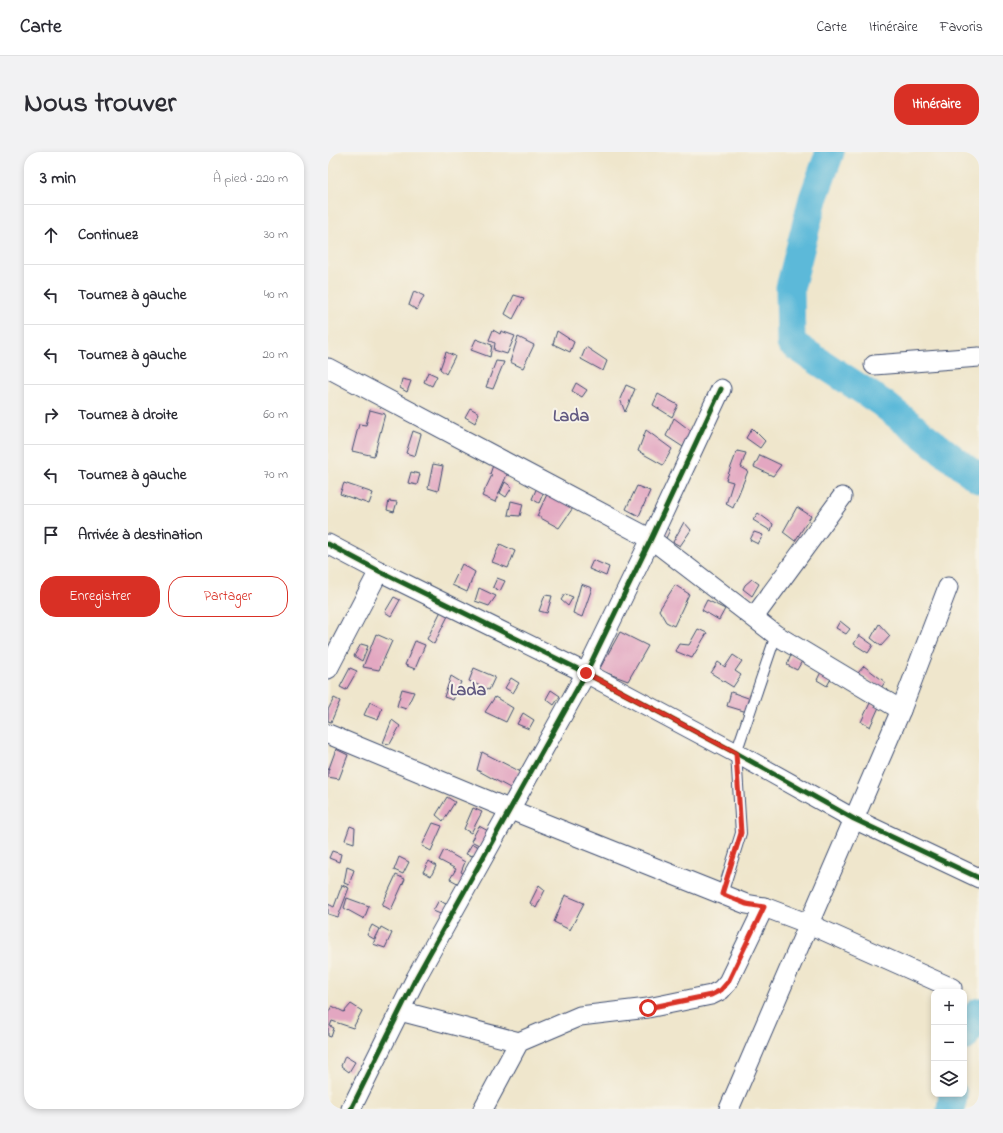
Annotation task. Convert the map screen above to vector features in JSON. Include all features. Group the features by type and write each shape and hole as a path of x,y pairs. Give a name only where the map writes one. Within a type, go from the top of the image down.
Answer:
{"street":[{"path":"874,365 979,357"},
{"path":"328,368 651,539 776,635 901,710"},
{"path":"351,1109 420,971 586,673 721,389"},
{"path":"754,617 842,497"},
{"path":"328,544 379,571 586,673 736,753 854,819 979,878"},
{"path":"328,669 379,571"},
{"path":"729,1109 901,710 948,587"},
{"path":"328,734 511,810 746,904 764,907 809,924 952,988"},
{"path":"400,1011 519,1042 580,1016 648,1008 711,995 721,990 728,982 764,907"},
{"path":"484,1109 519,1042"}],"lane":[{"path":"722,894 741,833 736,753 776,635"}],"building":[{"path":"414,291 424,296 417,310 409,305"},
{"path":"514,295 524,298 513,319 505,314"},
{"path":"493,330 500,334 501,331 515,336 507,354 494,350 495,343 489,340"},
{"path":"557,331 574,342 570,352 553,344"},
{"path":"518,337 534,345 523,368 510,362"},
{"path":"476,339 492,345 490,357 471,350"},
{"path":"586,347 607,361 603,371 581,359"},
{"path":"446,352 455,356 446,374 440,369"},
{"path":"496,361 504,362 493,389 486,387"},
{"path":"428,372 437,376 432,386 424,382"},
{"path":"402,379 411,381 407,392 400,388"},
{"path":"576,383 587,390 582,397 572,391"},
{"path":"626,385 635,389 625,412 620,399"},
{"path":"658,394 678,405 672,417 653,405"},
{"path":"470,408 479,413 475,423 465,417"},
{"path":"370,410 385,414 374,456 352,451 359,424 366,425"},
{"path":"674,418 691,431 683,447 666,436"},
{"path":"752,428 765,441 760,448 746,438"},
{"path":"646,430 672,449 663,465 638,451"},
{"path":"413,431 421,434 415,456 406,453"},
{"path":"737,451 746,453 741,467 748,471 733,508 726,504 733,482 726,480"},
{"path":"760,455 781,465 773,476 754,467"},
{"path":"494,462 509,470 495,502 482,496 492,475 490,474"},
{"path":"433,464 443,466 438,491 428,488"},
{"path":"411,472 420,474 417,485 408,483"},
{"path":"505,482 512,487 506,497 500,493"},
{"path":"344,483 373,493 369,504 340,494"},
{"path":"538,485 545,489 539,503 532,499"},
{"path":"637,486 650,491 639,516 626,509"},
{"path":"548,492 575,505 559,528 537,516"},
{"path":"389,501 397,502 394,512 387,510"},
{"path":"511,501 523,504 520,516 508,515"},
{"path":"797,507 811,516 795,541 783,532"},
{"path":"758,513 773,524 771,531 753,520"},
{"path":"684,522 691,530 680,546 673,542"},
{"path":"660,524 670,530 665,540 656,532"},
{"path":"754,532 763,535 758,544 750,540"},
{"path":"500,544 515,551 508,568 492,562"},
{"path":"593,560 609,567 606,576 589,569"},
{"path":"462,564 475,572 467,592 452,585"},
{"path":"497,578 505,581 500,591 493,587"},
{"path":"752,579 759,584 752,596 743,589"},
{"path":"581,584 592,588 582,617 573,613"},
{"path":"675,585 689,594 674,626 666,622 659,610"},
{"path":"479,588 496,596 489,606 475,601"},
{"path":"565,594 573,597 568,606 561,600"},
{"path":"545,595 552,596 547,613 539,611"},
{"path":"394,597 400,600 391,616 385,612"},
{"path":"707,600 725,609 719,620 702,610"},
{"path":"442,609 449,614 434,644 427,639"},
{"path":"840,621 850,629 846,634 836,628"},
{"path":"879,624 890,636 881,646 871,638"},
{"path":"698,629 707,633 692,658 675,651 679,644 689,645"},
{"path":"620,632 648,646 628,681 599,670"},
{"path":"376,634 392,641 379,670 363,667"},
{"path":"859,635 873,645 868,653 854,644"},
{"path":"415,641 425,645 415,669 405,665"},
{"path":"361,644 368,646 362,661 354,656"},
{"path":"733,655 742,661 735,671 741,675 733,687 711,673 718,662 725,667"},
{"path":"791,655 802,661 797,670 787,665"},
{"path":"864,666 885,682 881,688 858,673"},
{"path":"350,668 357,671 346,690 340,687"},
{"path":"474,668 495,677 489,690 469,681"},
{"path":"823,668 833,675 827,686 817,680"},
{"path":"451,676 461,682 453,700 444,697"},
{"path":"511,678 519,683 513,693 505,688"},
{"path":"402,689 414,692 406,709 397,706"},
{"path":"551,690 560,696 554,705 546,699"},
{"path":"731,692 751,699 747,712 727,706"},
{"path":"495,697 513,708 506,722 485,712"},
{"path":"334,698 340,701 331,722 328,721 328,710"},
{"path":"370,702 382,708 378,720 364,715"},
{"path":"870,703 879,707 870,727 861,722"},
{"path":"523,713 534,720 529,729 517,724"},
{"path":"392,720 400,726 390,744 383,743"},
{"path":"336,749 348,755 339,779 328,777 328,771"},
{"path":"482,752 521,772 510,788 477,770"},
{"path":"447,797 455,802 443,821 436,815"},
{"path":"473,808 482,812 471,833 464,829"},
{"path":"433,823 442,826 431,851 422,846"},
{"path":"350,826 355,828 354,843 345,840"},
{"path":"479,826 490,832 481,846 471,841"},
{"path":"472,844 482,848 476,857 466,854"},
{"path":"444,850 465,862 461,872 466,875 461,885 450,879 456,869 439,860"},
{"path":"332,851 341,854 339,862 329,858"},
{"path":"399,857 409,862 403,874 394,870"},
{"path":"429,861 436,866 431,876 423,872"},
{"path":"347,867 354,870 349,885 344,883"},
{"path":"396,875 405,879 391,910 382,905"},
{"path":"342,885 349,888 338,917 328,914 328,904 334,907"},
{"path":"539,885 545,890 536,908 530,903"},
{"path":"565,895 584,903 570,930 554,922"},
{"path":"347,898 369,906 364,919 344,908"},
{"path":"439,900 449,906 443,915 433,911"},
{"path":"372,925 379,929 374,939 367,935"},
{"path":"381,927 392,933 385,948 373,944"},
{"path":"351,1004 362,1011 353,1028 332,1021 330,1026 334,1028 331,1037 328,1036 328,1013 332,1006 344,1012"},
{"path":"345,1056 355,1062 349,1072 341,1066"}],"waterway":[{"path":"830,152 813,199 790,288 791,343 882,403 979,479"},
{"path":"967,1032 979,1012"},
{"path":"951,1109 953,1097"}],"cycle path":[{"path":"351,1109 416,978 586,673 721,389"},
{"path":"328,544 379,571 586,673 736,753 854,819 979,878"}],"district":[{"name":"Lada","path":"571,417"},
{"name":"Lada","path":"468,691"}],"route":[{"path":"586,673 736,753 741,833 722,894 746,904 764,907 728,982 721,990 711,995 699,998 648,1008"}]}
